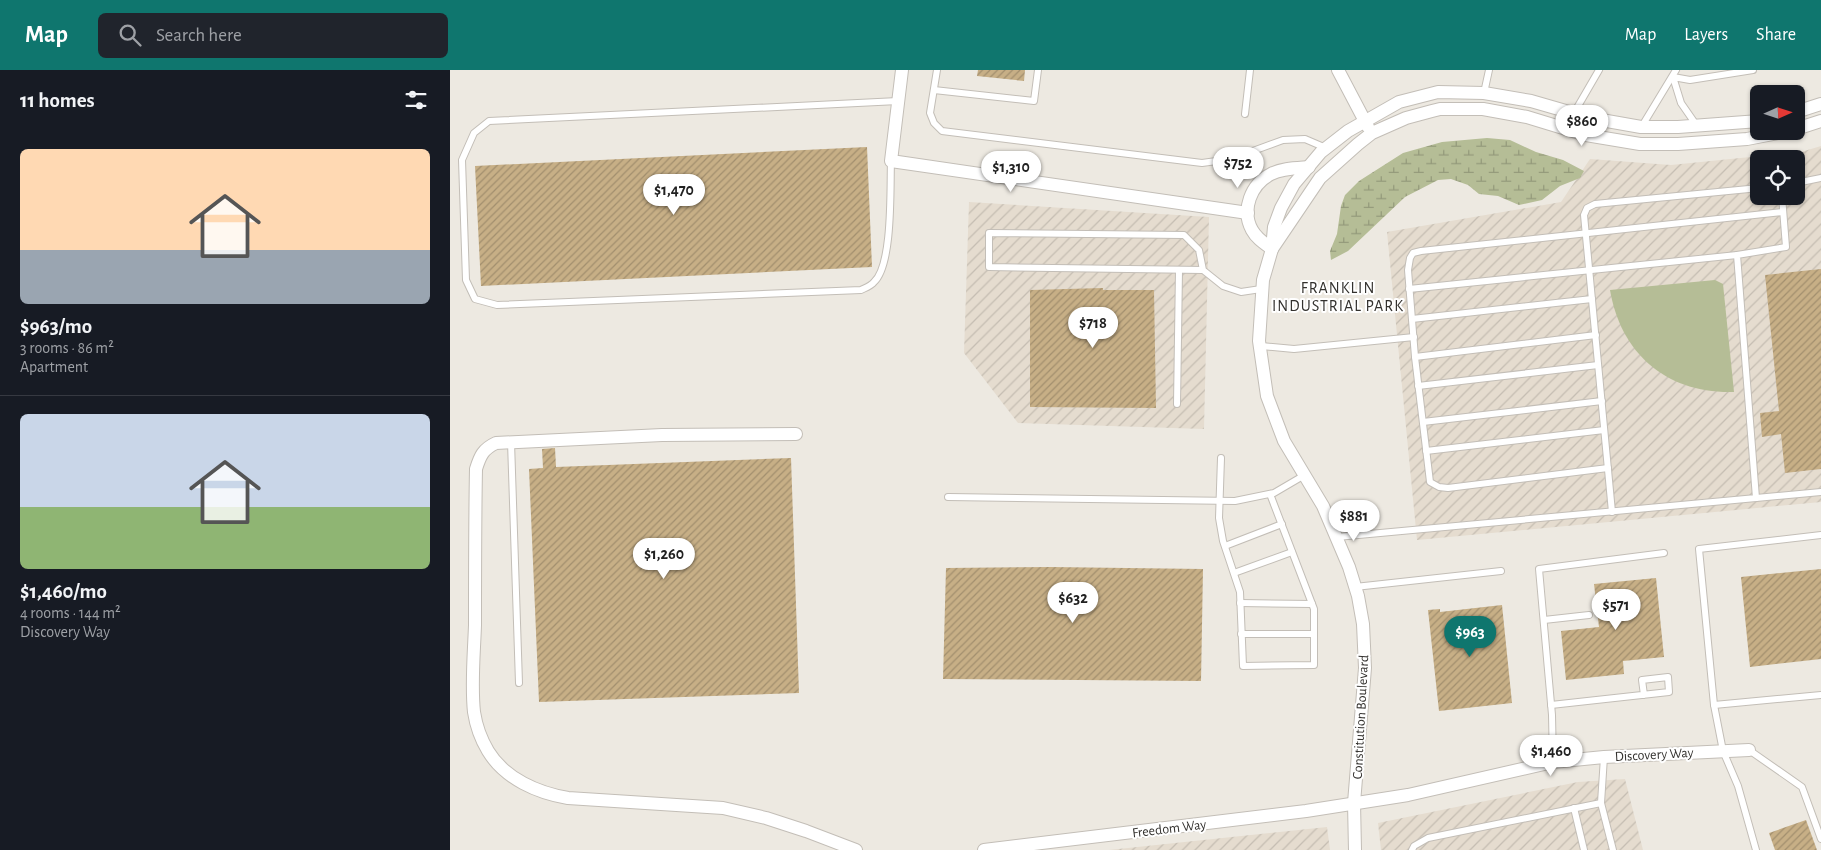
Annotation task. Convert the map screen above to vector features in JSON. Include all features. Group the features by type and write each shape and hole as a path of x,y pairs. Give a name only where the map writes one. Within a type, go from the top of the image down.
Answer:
{"street":[{"path":"902,70 891,161 1248,214"},
{"path":"1338,70 1372,133"},
{"name":"Constitution Boulevard","path":"1355,850 1354,803 1365,668 1363,624 1358,596 1349,567 1323,506 1303,476 1301,468 1295,462 1284,441 1267,396 1258,333 1261,289 1272,248 1274,227 1281,208 1294,184 1326,148 1364,121 1400,102 1438,92 1484,93 1531,101 1590,118 1641,127 1697,126 1750,121"},
{"path":"1805,109 1821,104"},
{"name":"Constitution Boulevard","path":"1272,248 1320,178 1372,133 1406,118 1440,109 1492,111 1540,120 1586,135 1640,144 1678,144 1750,138"},
{"path":"1805,126 1821,121"},
{"path":"1272,248 1260,241 1249,223 1248,214 1251,195 1264,178 1278,171 1308,167"},
{"path":"796,434 662,435 510,442 496,443 487,447 480,454 476,469 474,715 483,741 498,764 521,782 550,795 568,798 723,808 782,823 855,850"},
{"name":"Discovery Way","path":"1354,803 1408,795 1553,762 1604,757 1749,750"},
{"name":"Freedom Way","path":"984,850 1277,815 1354,803"}],"lane":[{"path":"937,70 930,112 934,123 942,131 1202,163 1231,159 1283,140 1305,139 1326,148"},
{"path":"934,90 1034,101 1038,70"},
{"path":"1245,114 1250,70"},
{"path":"1484,93 1489,70"},
{"path":"1574,113 1598,70"},
{"path":"1641,127 1676,70"},
{"path":"1673,77 1690,80 1753,70"},
{"path":"1673,77 1681,103 1697,126"},
{"path":"891,161 889,226 884,264 875,282 861,290 497,305 475,298 466,280 462,160 474,133 489,121 898,101"},
{"path":"1805,181 1821,178"},
{"path":"1612,512 1584,215 1588,208 1595,204 1750,189"},
{"path":"1410,289 1737,255 1786,247 1783,205"},
{"path":"1608,468 1448,488 1439,487 1430,482 1418,386 1408,270 1413,253 1783,212"},
{"path":"1204,270 989,267 989,233 1184,234 1199,250 1204,270 1223,286 1241,292 1261,289"},
{"path":"1737,255 1756,498"},
{"path":"1177,404 1179,270"},
{"path":"1412,319 1592,300"},
{"path":"1415,357 1596,336"},
{"path":"1261,346 1294,349 1414,337"},
{"path":"1418,386 1598,365"},
{"path":"1423,422 1602,401"},
{"path":"1426,450 1604,430"},
{"path":"510,442 518,683"},
{"path":"1221,458 1219,518 1225,546 1240,592 1243,666 1314,666 1314,608 1270,494"},
{"path":"948,497 1235,501 1270,494 1303,476"},
{"path":"1337,537 1821,492"},
{"path":"1225,546 1282,524"},
{"path":"1756,850 1738,786 1723,751 1714,705 1700,549 1821,535"},
{"path":"1234,573 1292,552"},
{"path":"1553,762 1551,705 1540,570 1664,553"},
{"path":"1354,587 1500,571"},
{"path":"1240,604 1312,604"},
{"path":"1544,620 1589,615"},
{"path":"1241,634 1314,634"},
{"path":"1551,705 1644,695 1669,692 1668,677 1642,680 1644,695"},
{"path":"1714,705 1821,695"},
{"path":"1749,750 1802,787 1821,839"},
{"path":"1604,757 1602,803 1613,850"},
{"path":"1412,850 1414,846 1428,838 1602,803"},
{"path":"1574,808 1584,850"}],"shaded area":[{"path":"1821,146 1821,502 1417,540 1387,232 1561,202 1590,159 1671,165 1750,157 1750,205 1805,205 1805,151"},
{"path":"969,202 1209,217 1204,429 1018,423 964,353"},
{"path":"1625,779 1643,850 1381,850 1378,823 1578,782"},
{"path":"1327,827 1330,850 1109,850"}],"green space":[{"path":"1487,138 1510,140 1536,152 1563,160 1584,171 1580,178 1560,186 1542,200 1519,205 1498,196 1479,194 1468,185 1451,179 1438,180 1405,197 1348,251 1331,260 1330,251 1337,234 1341,206 1345,195 1359,181 1403,153 1442,142"},
{"path":"1715,280 1723,284 1734,392 1710,391 1688,386 1669,378 1651,366 1625,334 1616,313 1610,290"}],"building":[{"path":"978,70 1025,70 1024,81 977,76"},
{"path":"867,147 872,267 481,286 475,166"},
{"path":"1821,269 1821,469 1785,473 1781,434 1762,437 1760,413 1779,411 1765,275"},
{"path":"1103,288 1103,290 1154,290 1156,408 1030,407 1030,290"},
{"path":"555,448 556,467 791,458 799,693 539,702 529,469 543,468 542,449"},
{"path":"946,568 1203,569 1201,681 943,679"},
{"path":"1821,569 1821,659 1750,667 1741,577"},
{"path":"1656,578 1664,657 1623,661 1624,674 1566,680 1561,631 1599,627 1594,584"},
{"path":"1502,605 1512,703 1439,711 1428,610 1440,609 1440,612"},
{"path":"1806,820 1817,850 1775,850 1769,833"}],"district":[{"name":"FRANKLIN INDUSTRIAL PARK","path":"1338,296"}]}
